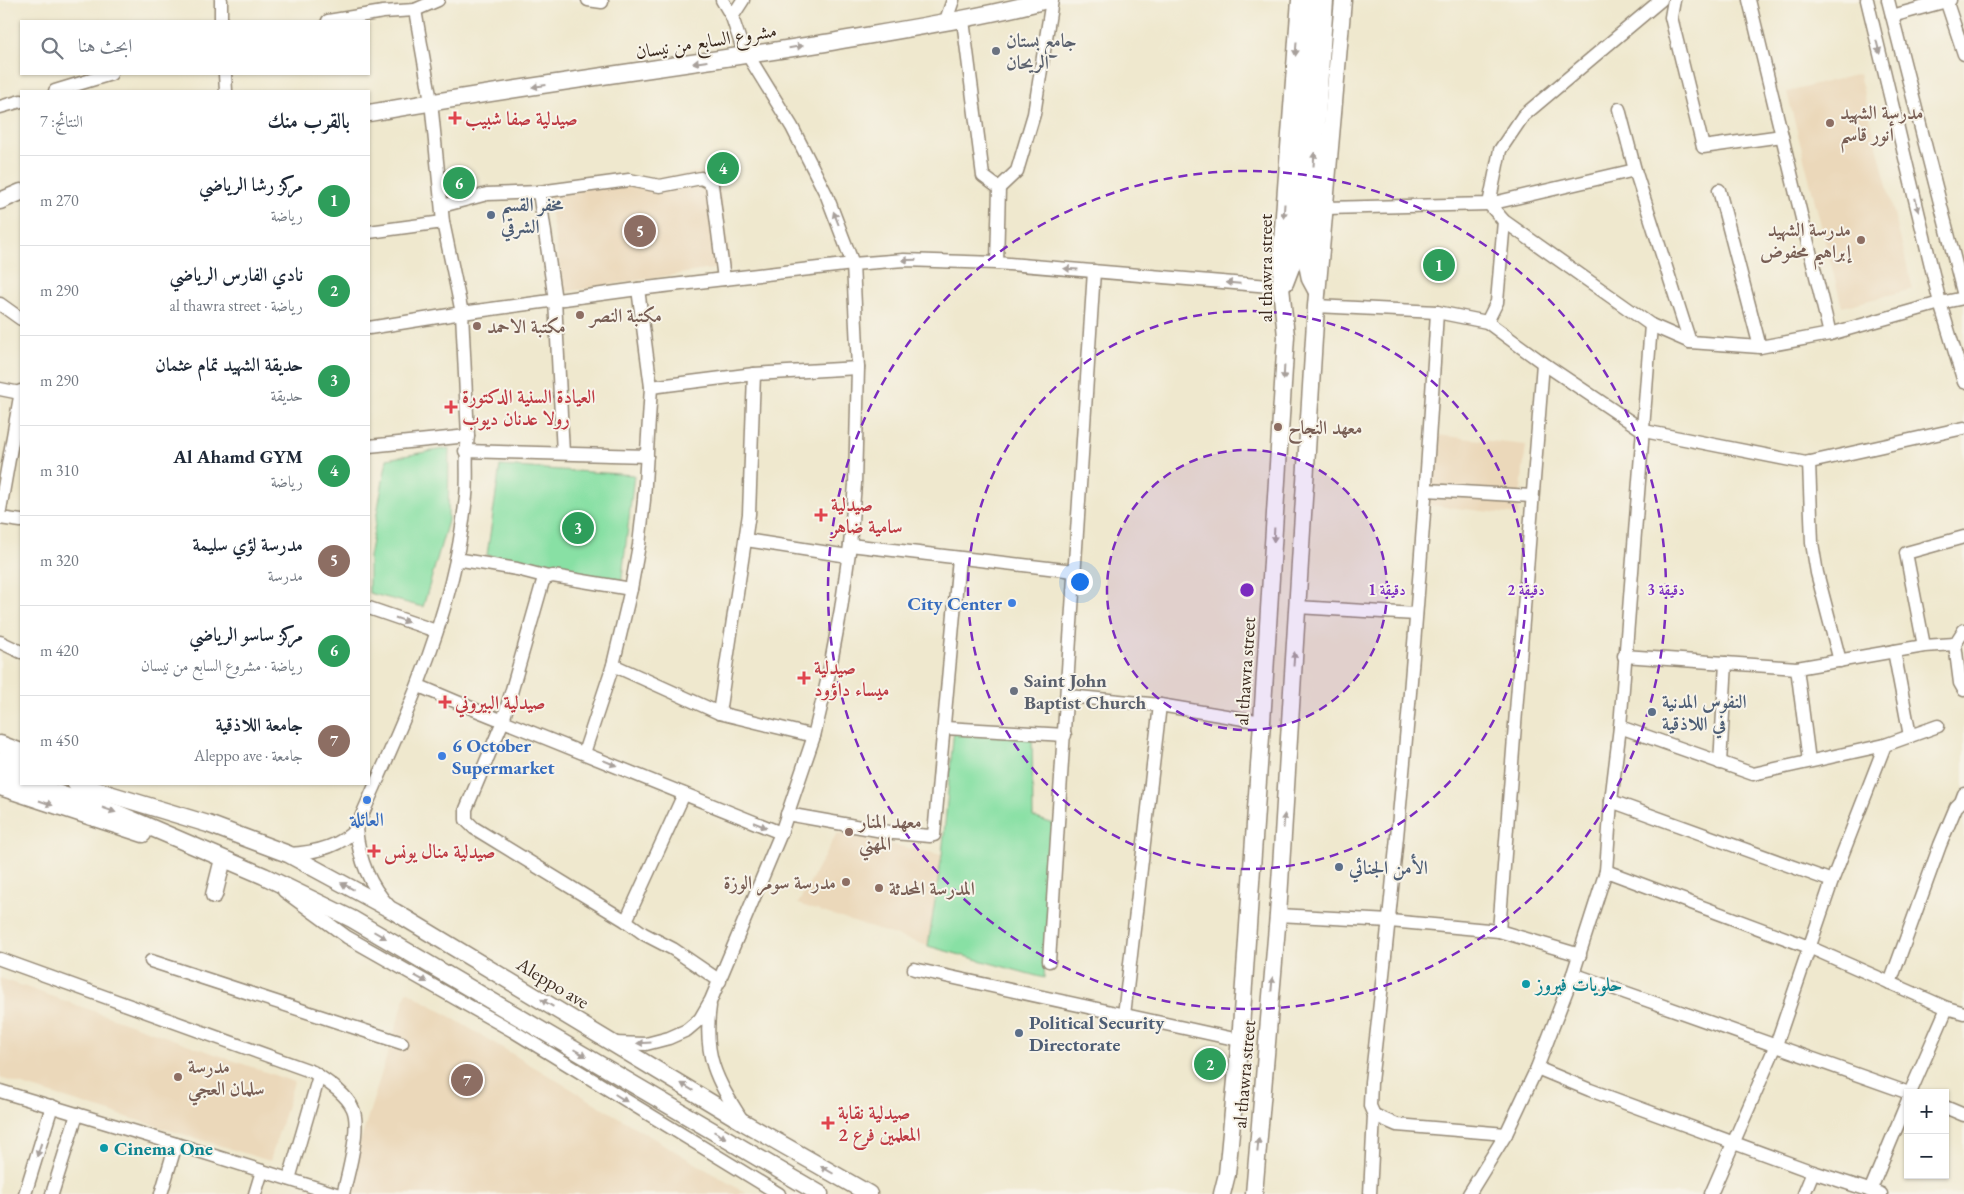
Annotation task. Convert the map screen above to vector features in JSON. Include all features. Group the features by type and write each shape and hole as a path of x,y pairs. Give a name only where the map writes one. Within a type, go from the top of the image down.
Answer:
{"main road":[{"name":"مشروع السابع من نيسان","path":"370,112 431,101 748,55 945,23 1047,0"},
{"name":"al thawra street","path":"1222,1194 1227,1174 1236,1076 1262,722 1286,336 1281,288 1282,242 1300,0"},
{"path":"1281,288 1289,276 1293,262 1314,0"},
{"path":"1317,299 1307,264 1325,0"},
{"name":"al thawra street","path":"1254,1194 1278,915 1317,299 1343,0"},
{"path":"0,201 20,192"},
{"path":"0,744 20,752"},
{"path":"0,760 20,767"},
{"path":"0,773 20,781"},
{"path":"33,785 116,813 264,876 352,919 820,1194"},
{"path":"79,785 208,824"},
{"path":"114,785 163,803 208,824"},
{"path":"0,787 134,832 194,846"},
{"name":"Aleppo ave","path":"208,824 288,854 395,912 743,1122 869,1194"},
{"path":"214,895 223,859"},
{"path":"1236,1076 1249,1081 1263,1077"}],"street":[{"path":"221,0 221,20"},
{"path":"334,20 383,12 415,10 436,0"},
{"path":"588,0 602,2"},
{"path":"613,1043 646,1044 669,1038 687,1030 700,1018 711,1000 781,833 814,736 829,673 849,551 855,484 858,368 853,264 827,196 792,128 748,55 737,33 732,17 722,0"},
{"path":"732,17 743,0"},
{"path":"945,23 953,0"},
{"path":"997,263 999,188 1017,171 1034,114 1052,0"},
{"path":"1489,204 1500,150 1523,116 1661,0"},
{"path":"1674,0 1671,17 1703,147 1782,136"},
{"path":"1749,0 1830,334"},
{"path":"1867,0 1940,303 1964,382"},
{"path":"1489,204 1504,221 1651,325 1690,342 1760,347 1830,334 1964,297 1888,0"},
{"path":"1892,16 1948,0 1964,54"},
{"path":"288,854 307,853 324,848 348,838 356,829 372,784 419,686 451,583 466,494 468,436 462,313 443,222 431,101 415,10"},
{"path":"963,20 983,176 999,188"},
{"path":"58,90 109,75"},
{"path":"225,75 226,90"},
{"path":"0,107 20,101"},
{"path":"1619,109 1635,170 1690,342"},
{"path":"1326,208 1489,204 1635,170"},
{"path":"442,206 487,194 539,192 629,180 660,186 701,178 712,185 724,279"},
{"path":"1719,190 1760,347"},
{"path":"539,192 555,300 563,453"},
{"path":"1487,322 1497,302 1504,221"},
{"path":"370,232 443,222"},
{"path":"370,328 638,289 853,264 904,260 997,263 1281,288"},
{"path":"1049,960 1068,696 1074,571 1094,271"},
{"path":"584,753 614,665 639,544 651,387 638,289"},
{"path":"1317,299 1437,312 1487,322 1543,363 1644,431 1806,463 1964,428"},
{"path":"0,304 20,319"},
{"path":"1370,1194 1374,1115 1370,1106 1371,1082 1390,922 1426,490 1437,312"},
{"path":"1469,1194 1506,1134 1537,1068 1574,974 1606,871 1611,801 1620,727 1651,325"},
{"path":"1499,931 1543,363"},
{"path":"651,387 754,374 858,368"},
{"path":"719,713 750,514 754,374"},
{"path":"0,389 20,392"},
{"path":"0,510 20,398"},
{"path":"370,446 468,436"},
{"path":"466,451 647,456"},
{"path":"1809,462 1812,543 1817,573 1840,661"},
{"path":"1426,490 1532,496"},
{"path":"0,518 20,521"},
{"path":"1924,646 1906,553 1964,537"},
{"path":"746,540 849,551 959,558 1074,571"},
{"path":"456,558 517,569 548,577 554,576 631,589"},
{"path":"787,814 894,833 934,835 959,558"},
{"path":"548,577 541,586 534,619 503,721 466,809 466,820 474,828 626,921 644,934 674,948 720,980"},
{"path":"1297,607 1416,614"},
{"path":"370,608 436,631"},
{"path":"1964,630 1955,644 1960,683 1964,690"},
{"path":"0,642 20,652"},
{"path":"1624,656 1797,668 1924,646 1955,644"},
{"path":"1894,651 1910,736"},
{"path":"1720,763 1726,663"},
{"path":"614,665 719,713 814,736"},
{"path":"1797,668 1809,761"},
{"path":"419,686 781,833"},
{"path":"1068,696 1160,705 1262,722"},
{"path":"1124,1015 1160,705"},
{"path":"1620,727 1754,774 1885,745 1938,726"},
{"path":"945,728 1065,735"},
{"path":"1711,1194 1776,1045 1832,880 1885,745"},
{"path":"626,921 684,794"},
{"path":"1890,983 1940,845 1956,807 1961,802 1964,794"},
{"path":"1611,801 1832,880"},
{"path":"356,829 360,853 367,874 375,888 395,912"},
{"path":"1606,871 1809,946 1947,1008 1964,1013"},
{"path":"264,876 346,937 513,1031 779,1194"},
{"path":"1278,915 1499,931 1580,955"},
{"path":"0,959 313,1072 328,1082 353,1108 356,1119 350,1168 343,1194"},
{"path":"151,961 402,1043"},
{"path":"914,969 1239,1040"},
{"path":"1574,974 1904,1091"},
{"path":"711,1000 707,1026 708,1043 714,1070 721,1087 743,1122"},
{"path":"1912,1089 1947,1008"},
{"path":"1537,1068 1590,1090 1875,1193 1904,1111"},
{"path":"289,1179 319,1076"},
{"path":"0,1091 336,1194"},
{"path":"25,1194 52,1106"},
{"path":"1949,1109 1964,1115"},
{"path":"52,1194 77,1114"},
{"path":"1374,1115 1397,1125 1506,1134"},
{"path":"160,1194 176,1144"},
{"path":"256,1194 262,1171"},
{"path":"1804,1194 1813,1172"}],"shaded area":[{"path":"1859,74 1913,289 1842,307 1787,92"},
{"path":"716,169 731,266 564,292 548,195"},
{"path":"1436,435 1526,445 1518,515 1428,505"},
{"path":"837,833 942,855 928,946 798,904"},
{"path":"0,978 294,1082 270,1161 0,1078"},
{"path":"407,991 747,1194 344,1194"}],"green space":[{"path":"449,448 448,521 423,607 370,593 370,552 387,459"},
{"path":"500,466 634,475 621,586 487,555"},
{"path":"954,728 1032,737 1033,817 1054,824 1044,978 928,946 942,855"}],"place":[{"name":"جامع بستان الريحان","path":"996,51"},
{"name":"صيدلية صفا شبيب","path":"455,118"},
{"name":"مدرسة الشهيد أنور قاسم","path":"1830,123"},
{"name":"Al Ahamd GYM","path":"723,168"},
{"name":"مركز ساسو الرياضي","path":"459,183"},
{"name":"مخفر القسم الشرقي","path":"491,215"},
{"name":"مدرسة لؤي سليمة","path":"640,231"},
{"name":"مدرسة الشهيد إبراهيم محفوض","path":"1861,240"},
{"name":"مركز رشا الرياضي","path":"1439,265"},
{"name":"مكتبة النصر","path":"580,315"},
{"name":"مكتبة الاحمد","path":"477,326"},
{"name":"العيادة السنية الدكتورة رولا عدنان ديوب","path":"451,407"},
{"name":"معهد النجاح","path":"1278,427"},
{"name":"صيدلية سامية ضاهر","path":"821,515"},
{"name":"حديقة الشهيد تمام عثمان","path":"578,528"},
{"name":"City Center","path":"1012,603"},
{"name":"صيدلية ميساء داؤود","path":"804,678"},
{"name":"Saint John Baptist Church","path":"1014,691"},
{"name":"صيدلية البيروني","path":"445,702"},
{"name":"النفوس المدنية في اللاذقية","path":"1652,712"},
{"name":"6 October Supermarket","path":"442,756"},
{"name":"العائلة","path":"367,800"},
{"name":"معهد المنار المهني","path":"849,832"},
{"name":"صيدلية منال يونس","path":"374,851"},
{"name":"الأمن الجنائي","path":"1339,867"},
{"name":"مدرسة سومر الوزة","path":"846,882"},
{"name":"المدرسة المحدثة","path":"879,888"},
{"name":"حلويات فيروز","path":"1526,984"},
{"name":"Political Security Directorate","path":"1019,1033"},
{"name":"نادي الفارس الرياضي","path":"1210,1064"},
{"name":"مدرسة سلمان العجي","path":"178,1077"},
{"name":"جامعة اللاذقية","path":"467,1080"},
{"name":"صيدلية نقابة المعلمين فرع 2","path":"828,1123"},
{"name":"Cinema One","path":"104,1148"}]}
